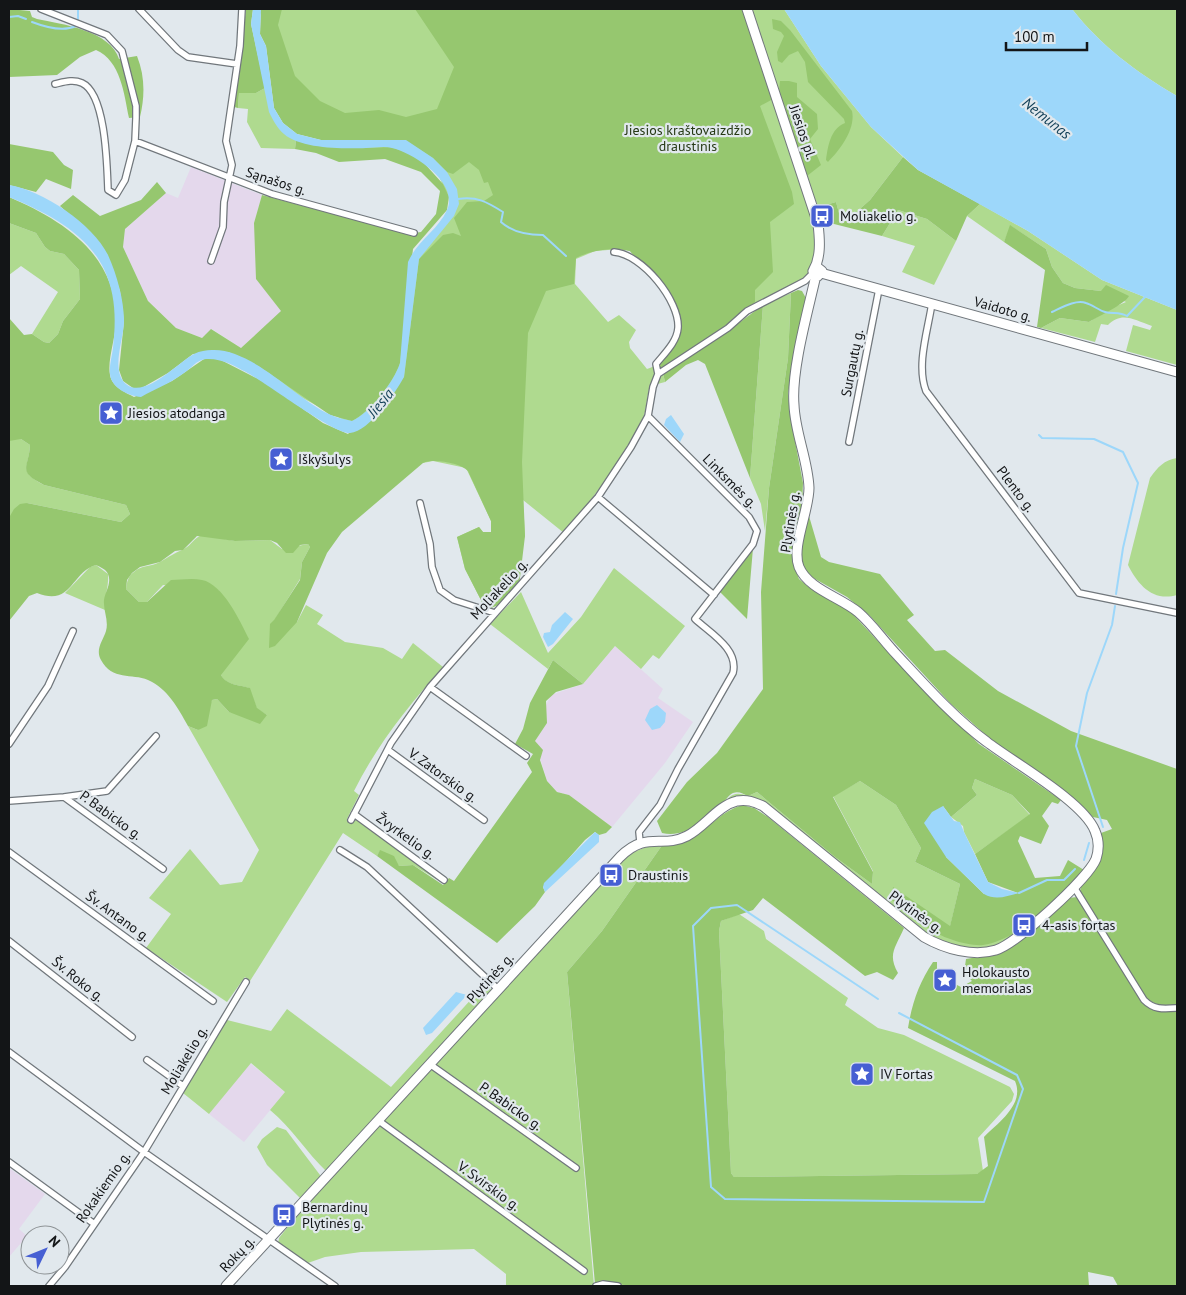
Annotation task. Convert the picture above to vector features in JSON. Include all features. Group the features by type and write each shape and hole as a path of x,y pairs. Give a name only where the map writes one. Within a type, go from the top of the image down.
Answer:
{"main road":[{"name":"Jiesios pl.","path":"747,9 818,224 820,242 817,272"},
{"name":"Vaidoto g.","path":"817,272 1177,372"},
{"name":"Plytinės g.","path":"269,1240 620,857 640,842 682,838 734,802 752,801 763,806 918,933 941,946 966,952 985,952 1010,944 1074,887 1093,865 1098,851 1096,832 1084,815 1039,779 985,741 917,677 859,614 812,583 800,568 798,548 806,516 809,486 794,414 794,392 817,272"},
{"name":"Rokų g.","path":"226,1286 269,1240"}],"street":[{"path":"41,9 107,36 122,51 136,106 135,140 125,180 116,195 108,190 100,116 93,93 80,82 55,84"},
{"path":"140,9 183,54 194,59 237,64"},
{"path":"211,261 223,227 224,202 232,165 226,141 240,46 242,9"},
{"name":"Sąnašos g.","path":"135,140 272,194 414,233"},
{"name":"Moliakelio g.","path":"351,820 388,750 430,687 598,497 631,447 648,416 653,387 658,374 656,364 673,344 678,330 678,314 671,296 638,262 622,253 614,252"},
{"path":"658,374 728,328 747,311 805,281 817,272"},
{"name":"Surgautų g.","path":"849,442 879,289"},
{"name":"Plento g.","path":"932,303 923,365 923,381 926,391 1079,593 1177,613"},
{"name":"Linksmės g.","path":"640,842 639,832 660,805 678,769 730,680 735,660 728,649 695,619 753,544 756,526 648,416"},
{"path":"598,497 714,595"},
{"path":"420,503 430,544 432,567 440,590 454,600 496,613"},
{"path":"9,744 48,686 73,631"},
{"path":"430,687 526,756"},
{"path":"64,797 107,791 114,786 156,736"},
{"name":"V. Zatorskio g.","path":"388,750 484,820"},
{"name":"P. Babicko g.","path":"9,801 64,797 163,869"},
{"name":"Žvyrkelio g.","path":"354,814 444,880"},
{"path":"340,850 367,867 498,990"},
{"name":"Šv. Antano g.","path":"9,852 213,1001"},
{"path":"1074,887 1144,1000 1151,1007 1160,1009 1177,1008"},
{"name":"Šv. Roko g.","path":"9,941 132,1037"},
{"name":"Moliakelio g.","path":"144,1152 246,982"},
{"path":"9,1052 144,1152 334,1286"},
{"path":"147,1060 183,1086"},
{"name":"P. Babicko g.","path":"431,1065 576,1168"},
{"name":"V. Svirskio g.","path":"379,1121 584,1271"},
{"name":"Rokakiemio g.","path":"49,1286 65,1267 93,1223 144,1152"},
{"path":"9,1162 93,1223"},
{"path":"596,1286 603,1284 618,1286"}],"shaded area":[{"path":"191,167 262,195 254,223 282,311 241,348 212,329 202,338 176,328 148,301 123,247 125,229 166,193 178,198"},
{"path":"615,646 663,689 658,698 693,722 665,763 612,827 569,795 557,792 547,781 535,741 547,723 545,707 551,695 583,684"},
{"path":"250,1063 285,1092 244,1142 209,1114"},
{"path":"9,1168 45,1194 22,1225 20,1225 20,1244 9,1257"}],"green space":[{"path":"9,9 30,11 32,17 37,19 72,26 96,35 114,49 119,59 137,56 142,71 143,86 140,117 129,118 123,89 116,70 104,55 96,50 80,57 57,75 9,77"},
{"path":"246,9 253,9 251,24 265,88 256,93 239,93 238,108 234,107"},
{"name":"Jiesios kraštovaizdžio draustinis","path":"258,9 784,9 821,66 871,127 903,157 870,200 852,216 839,213 836,202 829,204 830,223 824,221 809,184 815,247 813,264 805,281 769,299 662,369 665,382 650,386 643,419 633,438 595,494 564,533 523,500 525,536 498,605 491,608 484,606 465,569 457,537 479,527 483,532 491,532 491,521 466,468 433,461 423,463 232,360 411,267 453,208 435,167 329,143","holes":["621,249 630,251 671,296 678,309 681,322 679,336 671,350 658,364 647,369 630,348 629,342 636,330 619,315 608,322 575,284 576,259 595,251"]},
{"name":"Jiesios kraštovaizdžio draustinis","path":"261,9 282,9 278,25 295,76 320,101 345,113 379,110 406,117 437,109 454,67 415,9 743,9 773,99 760,106 792,192 794,204 770,222 773,272 755,290 755,302 721,329 662,369 658,366 675,345 681,331 681,317 669,293 660,281 630,251 602,250 576,258 574,284 546,291 528,333 522,462 525,536 519,586 498,605 491,608 484,606 465,569 457,537 479,527 483,532 491,532 491,521 468,471 459,466 440,461 423,463 342,532 327,553 297,622 275,646 269,648 270,624 300,580 302,562 310,547 308,544 300,545 293,553 286,553 277,543 270,540 235,541 197,536 183,550 175,551 160,562 140,567 132,573 127,580 126,589 139,602 147,602 171,580 198,579 210,583 217,588 230,604 249,639 221,675 230,683 250,688 257,708 267,715 260,724 229,712 217,699 212,700 207,726 198,730 188,726 172,700 161,688 142,678 116,674 106,667 101,660 99,649 107,627 104,600 109,581 108,574 103,568 96,565 88,569 70,587 57,596 37,593 29,596 9,621 10,516 14,509 20,504 27,503 121,522 130,514 126,505 44,485 35,480 27,472 26,468 30,445 21,439 9,441 9,318 24,335 32,334 49,343 58,334 63,321 80,299 79,270 64,254 50,251 45,247 36,233 9,223 9,197 49,217 67,229 97,259 107,277 114,298 116,327 109,369 113,383 119,389 134,397 172,381 204,359 219,359 266,383 323,423 348,434 404,377 419,259 443,235 453,233 461,236 454,218 467,202 484,201 493,195 488,182 484,183 479,170 469,162 453,174 447,172 433,158 405,140 321,140 297,134 283,123 274,108 266,46 260,34"},
{"path":"1072,9 1177,9 1177,96 1120,57 1095,35"},
{"path":"772,19 781,21 790,30 852,111 852,125 846,139 828,162 826,160 831,139 836,129 845,123 844,119 808,82 805,62 798,51 789,55 782,63 778,61 777,52 784,36 781,32 773,29"},
{"path":"780,81 797,83 797,97 817,114 818,129 810,139 821,165 807,176 779,91"},
{"path":"265,88 274,118 283,131 296,140 295,149 261,148 247,122 248,109 238,108 239,93 256,93"},
{"path":"296,140 363,148 391,147 408,153 424,163 443,184 449,197 447,210 413,249 400,363 387,387 374,404 352,421 330,415 260,367 228,352 193,354 168,373 140,389 133,388 123,381 119,370 124,321 120,291 107,254 92,235 60,206 73,195 100,216 141,200 157,182 166,193 125,229 123,247 148,301 176,328 202,338 211,329 241,348 281,311 256,279 254,223 262,195 408,234 421,232 436,214 440,191 421,172 385,159 339,162 316,153 295,149"},
{"path":"9,144 53,152 64,165 73,170 71,189 46,179 36,192 9,185"},
{"path":"903,157 918,170 980,204 967,216 956,241 927,219 898,210 882,236 830,223 829,204 836,202 839,213 853,215 870,200"},
{"path":"980,204 1028,231 1102,280 1177,310 1177,365 1126,351 1133,325 1150,330 1152,326 1134,319 1118,318 1108,325 1101,324 1095,342 1041,328 1060,318 1089,322 1109,309 1126,302 1101,291 1075,288 1063,283 1052,267 1046,249 1011,226 1004,242 967,216"},
{"path":"898,210 927,219 956,241 934,285 902,272 915,246 882,236"},
{"path":"9,223 36,233 45,247 50,251 64,254 79,270 80,299 63,321 58,334 49,343 32,334 58,292 21,266 9,275"},
{"path":"1010,225 1046,249 1052,267 1063,283 1075,288 1101,291 1106,285 1129,296 1117,306 1089,322 1060,318 1041,328 1037,327 1045,270 1004,242"},
{"path":"798,290 802,291 807,300 788,393 790,415 803,483 802,508 792,560 799,579 811,589 848,609 915,681 979,744 1061,800 1058,804 1052,802 1042,816 1049,826 1041,844 1020,836 1018,841 1035,878 1060,876 1068,860 1084,870 1039,915 1011,935 997,941 976,945 945,937 921,923 892,900 893,887 950,926 960,884 915,862 921,848 896,805 860,781 833,797 873,872 872,884 835,857 757,792 748,796 733,793 707,818 694,828 686,831 670,834 662,833 657,821 687,782 717,753 763,689 761,592 769,488 788,358 791,293","holes":["975,779 1012,795 1030,814 975,854 988,882 1018,893 984,894 946,857 943,806 951,817 977,795 972,788"]},
{"path":"791,293 788,358 769,488 765,531 761,504 750,478 763,305"},
{"path":"763,305 750,478 705,364 698,360 686,365 665,382 663,373 720,337"},
{"path":"21,439 30,445 26,468 30,476 36,480 44,485 126,505 130,514 121,522 27,503 10,526 11,558 9,562 9,441"},
{"path":"1177,458 1177,595 1168,597 1154,594 1147,590 1136,579 1128,565 1150,478 1168,460"},
{"path":"809,516 821,557 829,562 880,574 914,615 907,620 935,651 945,650 998,691 1071,731 1177,769 1177,1005 1163,1007 1146,999 1080,893 1081,884 1099,861 1103,848 1101,833 1112,829 1107,820 1093,817 1082,806 988,737 950,703 870,616 847,597 808,575 802,565 800,551"},
{"path":"203,535 235,541 270,540 282,549 308,544 310,547 302,562 300,579 274,621 297,622 306,605 323,615 317,624 345,642 383,648 402,659 413,643 443,667 383,742 354,791 359,795 347,819 352,822 359,819 437,877 436,879 413,865 399,866 380,851 377,856 343,833 250,981 245,977 227,1002 146,948 171,914 149,898 190,849 220,885 242,882 259,850 188,726 198,730 212,700 217,699 229,712 267,715 257,709 249,688 229,683 221,675 227,602 218,590 163,585 147,602 139,602 126,589 129,577 137,570 160,562 187,547 197,537"},
{"path":"753,548 747,619 720,592"},
{"path":"96,565 108,574 105,610 65,593 90,567"},
{"path":"614,568 685,626 659,659 653,655 641,669 615,646 583,684 553,660 548,669 490,624 521,592 548,653 581,617"},
{"path":"553,660 583,684 556,692 546,701 547,723 535,741 543,750 540,760 547,781 557,792 569,795 612,827 606,833 599,835 595,832 585,840 543,887 545,892 535,906 497,943 377,856 380,850 394,856 399,866 413,865 443,885 449,878 454,881 532,772 527,763 533,754 515,744 523,729 530,703"},
{"path":"975,779 1012,795 1030,815 975,854 963,826 951,817 977,795 972,788"},
{"path":"860,781 896,805 921,848 915,862 960,884 950,927 953,940 1030,922 1005,941 983,949 972,949 946,942 930,936 768,805 754,799 720,807 732,795 743,794 748,796 757,792 835,857 872,884 873,871 833,796"},
{"path":"742,805 754,808 768,817 904,928 893,955 893,961 898,973 893,980 877,972 865,976 763,898 753,910 721,921 719,931 731,1173 734,1177 977,1174 988,1166 984,1137 1003,1119 1014,1105 1017,1089 1015,1081 908,1028 914,1002 933,962 937,962 937,975 961,987 972,981 964,973 966,959 1001,953 1069,898 1077,897 1146,1006 1152,1010 1177,1010 1177,1286 1118,1286 1113,1277 1088,1272 1089,1286 656,1286 595,1284 567,972 602,931 663,844 691,839 723,815"},
{"path":"663,844 602,931 567,972 594,1286 506,1286 506,1274 474,1249 361,1252 325,1257 305,1264 278,1244 279,1238 294,1219 600,883 633,853 650,846"},
{"path":"739,914 764,931 766,939 848,998 845,1005 878,1028 904,1035 1010,1087 1014,1094 1012,1101 978,1138 983,1171 977,1174 734,1177 731,1173 719,931 721,921"},
{"path":"486,983 492,991 327,1172 285,1124 270,1110 285,1092 251,1063 209,1114 183,1093 227,1020 271,1031 287,1009 391,1087"},
{"path":"277,1127 286,1130 320,1175 320,1179 300,1198 267,1165 257,1147 262,1139"}],"water":[{"name":"Jiesia","path":"253,9 261,9 260,34 266,46 274,108 283,123 297,134 321,140 406,140 433,158 447,172 457,189 459,204 454,216 419,259 404,377 374,419 358,431 350,433 330,426 246,372 227,362 217,360 206,359 199,361 174,380 141,397 121,390 111,379 110,374 115,318 111,288 104,269 87,244 76,234 36,209 9,197 9,185 22,188 51,201 79,221 101,243 108,255 121,296 124,328 118,360 120,375 123,381 131,387 139,388 149,385 194,354 205,350 212,350 243,357 331,415 352,421 359,417 374,404 387,388 397,371 400,363 408,262 447,210 449,200 447,190 432,171 412,156 401,151 386,147 323,147 301,143 284,134 277,127 269,112 251,24"},
{"name":"Nemunas","path":"784,9 1072,9 1095,35 1120,57 1177,96 1177,310 1102,280 1028,231 918,170 871,127 821,66"},
{"path":"671,415 684,434 680,442 664,425 666,419"},
{"path":"565,612 573,619 553,644 548,647 543,637 544,633 550,632 552,625"},
{"path":"657,705 666,713 665,722 660,728 652,730 645,720 650,709"},
{"path":"943,806 954,821 960,822 988,882 1002,889 1019,893 997,898 988,896 946,857 924,823 932,812"},
{"path":"595,832 599,835 599,842 545,892 544,883"},
{"path":"456,992 467,995 432,1033 426,1035 423,1028"}],"waterway":[{"path":"78,9 78,19"},
{"path":"9,17 18,16 26,19"},
{"path":"32,22 60,29 76,26"},
{"path":"458,199 471,198 492,205 503,212 501,222 506,226 521,233 543,235 566,256"},
{"path":"1052,312 1069,304 1082,302 1105,312 1127,316 1145,297"},
{"path":"1039,435 1042,438 1094,439 1123,452 1138,483 1123,548 1116,594"},
{"path":"1103,827 1076,746 1087,693 1112,625 1115,606"},
{"path":"1084,860 1089,843"},
{"path":"1019,893 1047,880 1064,880 1075,869"},
{"path":"878,999 737,905 711,908 693,926 711,1187 725,1199 984,1202 1023,1089 1017,1075 899,1013"}],"place":[{"name":"Moliakelio g.","path":"822,216"},
{"name":"Jiesios atodanga","path":"111,413"},
{"name":"Iškyšulys","path":"281,459"},
{"name":"Draustinis","path":"611,875"},
{"name":"4-asis fortas","path":"1024,925"},
{"name":"Holokausto memorialas","path":"945,980"},
{"name":"IV Fortas","path":"862,1074"},
{"name":"Bernardinų Plytinės g.","path":"284,1215"}]}
